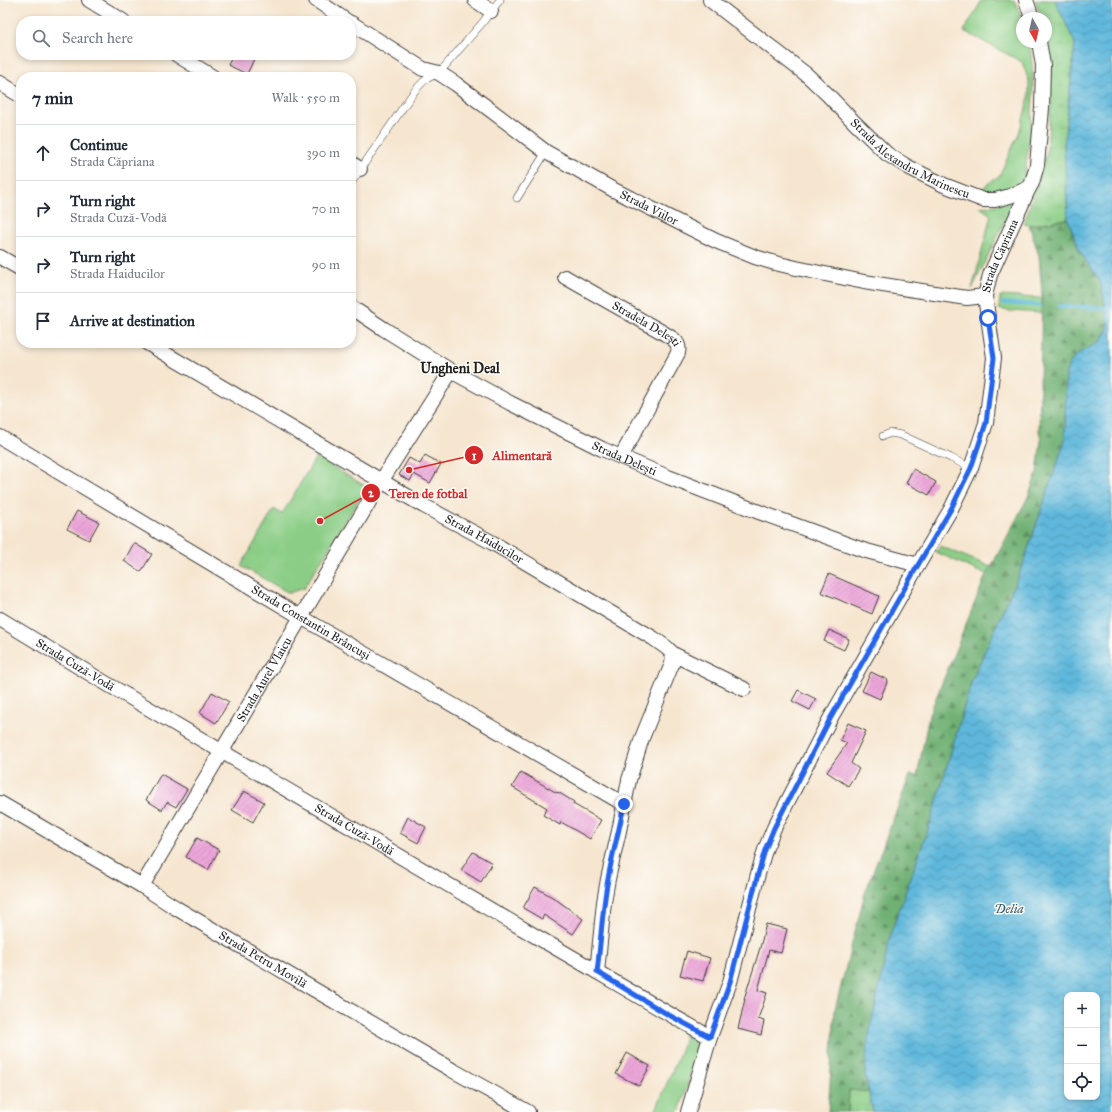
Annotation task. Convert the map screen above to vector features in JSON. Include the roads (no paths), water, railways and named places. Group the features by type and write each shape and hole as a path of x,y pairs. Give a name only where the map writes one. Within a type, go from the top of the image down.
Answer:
{"street":[{"path":"89,0 115,16"},
{"path":"316,0 340,16"},
{"path":"475,0 491,11"},
{"name":"Strada Alexandru Marinescu","path":"710,0 807,75 828,94 876,144 893,158 944,185 983,200 1003,199 1029,188"},
{"path":"1026,0 1030,12"},
{"name":"Strada Viilor","path":"356,26 423,69 440,73 546,152 612,189 736,250 775,263 864,282 967,298 985,296"},
{"path":"1029,188 1034,177 1038,158 1042,108 1043,65 1040,48"},
{"path":"185,60 205,72"},
{"path":"0,83 16,93"},
{"name":"Strada Căpriana","path":"688,1112 710,1037 730,982 758,874 765,850 774,828 830,719 951,509 971,468 986,423 994,358 985,296 990,275 1029,188"},
{"path":"0,257 16,266"},
{"name":"Stradela Delești","path":"565,277 657,329 676,341 678,344 678,353 621,457"},
{"name":"Strada Delești","path":"356,310 451,371 510,403 602,449 668,477 759,512 863,550 918,565"},
{"name":"Strada Haiducilor","path":"155,348 424,506 493,543 653,638 673,654 744,689"},
{"name":"Strada Aurel Vlaicu","path":"142,886 382,480 451,371"},
{"name":"Strada Constantin Brâncuşi","path":"0,437 301,617 624,804"},
{"name":"Strada Cuză-Vodă","path":"0,619 222,752 667,1014 710,1037"},
{"path":"597,972 604,902 624,804 642,738 672,664 673,654"},
{"name":"Strada Petru Movilă","path":"0,803 308,986 452,1070 528,1112"}],"lane":[{"path":"356,165 423,81 440,73 500,0"},
{"path":"517,198 546,152"},
{"path":"883,436 891,433 901,435 971,468"}],"water":[{"name":"Delia","path":"1055,0 1112,0 1112,1112 873,1112 865,1074 868,1039 891,933 932,818 972,680 1021,570 1065,440 1066,374 1069,364 1078,354 1101,341 1108,328 1107,312 1100,281 1080,252 1068,219 1064,145 1075,43"}],"waterway":[{"path":"1003,303 1039,305"},
{"path":"1059,306 1112,308"}],"place":[{"name":"Alimentară","path":"409,470"},
{"name":"Teren de fotbal","path":"320,521"}],"district":[{"name":"Ungheni Deal","path":"460,368"}]}
